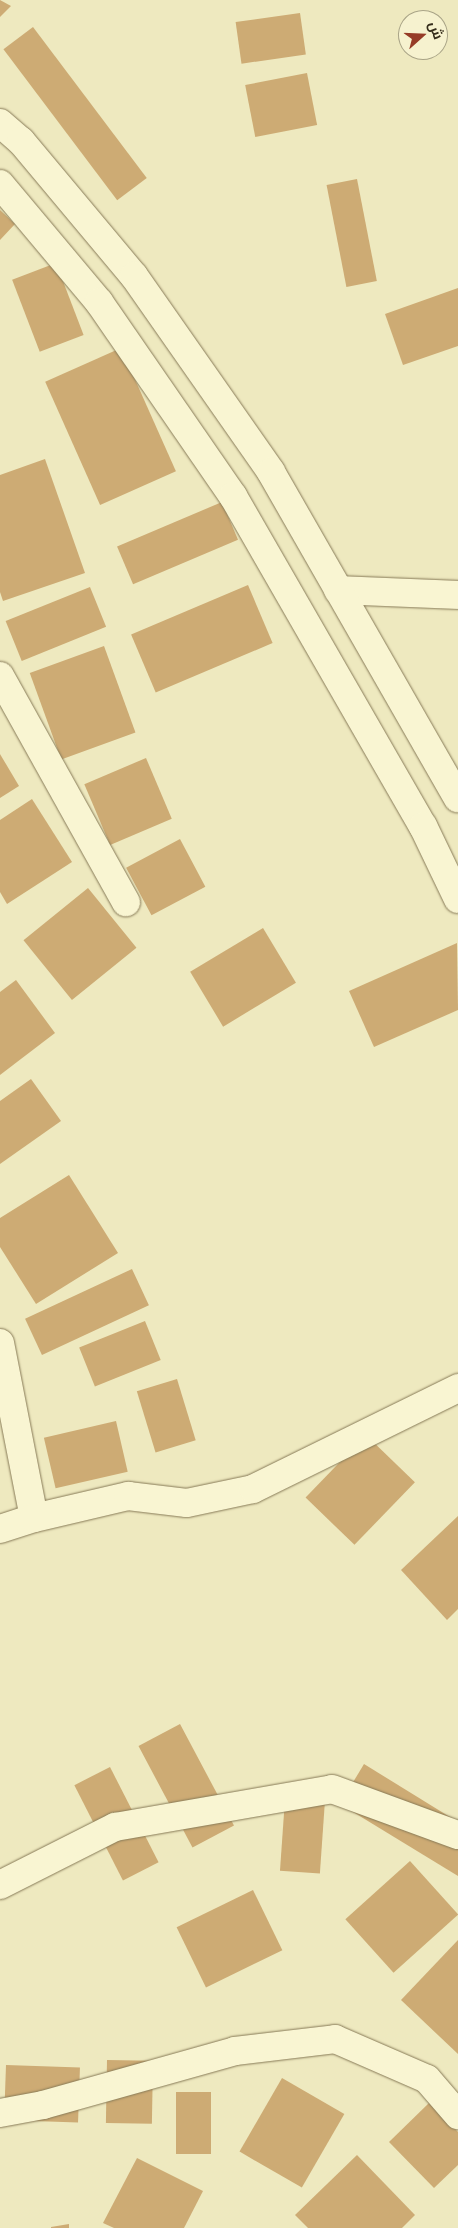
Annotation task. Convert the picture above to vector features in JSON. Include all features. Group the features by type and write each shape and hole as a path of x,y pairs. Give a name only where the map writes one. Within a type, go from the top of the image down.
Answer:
{"street":[{"path":"0,123 22,141 134,276 270,472 458,798"},
{"path":"0,184 99,302 234,496 423,826 458,900"},
{"path":"338,590 458,595"},
{"path":"0,676 126,902"},
{"path":"0,1343 34,1518"},
{"path":"0,1529 34,1518 128,1496 187,1503 253,1489 458,1388"},
{"path":"0,1885 115,1827 332,1789 458,1835"},
{"path":"0,2113 43,2105 235,2051 335,2039 427,2079 458,2115"}],"building":[{"path":"0,0 11,6 0,17"},
{"path":"300,13 306,55 241,64 236,22"},
{"path":"33,27 147,178 117,200 3,49"},
{"path":"307,73 317,125 255,137 245,85"},
{"path":"357,179 377,281 346,287 327,185"},
{"path":"0,210 15,224 0,240"},
{"path":"56,263 84,335 40,352 12,280"},
{"path":"458,288 458,346 403,365 385,314"},
{"path":"121,348 176,471 100,505 45,382"},
{"path":"45,459 85,573 3,601 0,592 0,475"},
{"path":"222,502 238,540 133,584 117,547"},
{"path":"248,585 273,643 156,693 131,635"},
{"path":"90,587 106,627 22,661 6,621"},
{"path":"104,646 135,732 61,759 30,673"},
{"path":"0,754 19,786 0,798"},
{"path":"146,758 172,819 110,845 84,784"},
{"path":"32,799 72,862 7,904 0,892 0,820"},
{"path":"180,839 205,887 151,915 126,868"},
{"path":"88,888 136,948 72,1000 23,940"},
{"path":"263,928 296,983 223,1027 190,972"},
{"path":"457,943 458,1010 374,1047 349,991"},
{"path":"16,980 55,1033 0,1075 0,992"},
{"path":"31,1079 61,1121 0,1164 0,1101"},
{"path":"69,1175 118,1253 36,1304 0,1247 0,1218"},
{"path":"132,1269 149,1305 42,1355 25,1319"},
{"path":"145,1321 161,1360 95,1387 79,1348"},
{"path":"177,1379 196,1440 156,1452 137,1391"},
{"path":"116,1421 128,1472 56,1488 44,1438"},
{"path":"366,1435 415,1482 354,1545 306,1498"},
{"path":"458,1516 458,1609 447,1620 401,1570"},
{"path":"180,1724 234,1826 192,1848 139,1746"},
{"path":"364,1764 458,1822 458,1876 340,1804"},
{"path":"110,1767 159,1862 123,1880 74,1785"},
{"path":"285,1799 325,1802 320,1874 280,1871"},
{"path":"410,1861 458,1915 394,1973 345,1919"},
{"path":"253,1890 282,1950 206,1987 177,1927"},
{"path":"458,1940 458,2054 401,2000"},
{"path":"107,2060 153,2061 152,2124 106,2123"},
{"path":"6,2065 80,2068 78,2123 4,2120"},
{"path":"282,2078 344,2114 302,2188 239,2152"},
{"path":"176,2092 211,2092 211,2154 176,2154"},
{"path":"430,2102 458,2132 458,2165 434,2188 389,2142"},
{"path":"357,2155 415,2215 402,2228 308,2228 295,2215"},
{"path":"137,2158 203,2191 184,2228 114,2228 103,2223"},
{"path":"69,2224 69,2228 51,2228 51,2227"}]}
